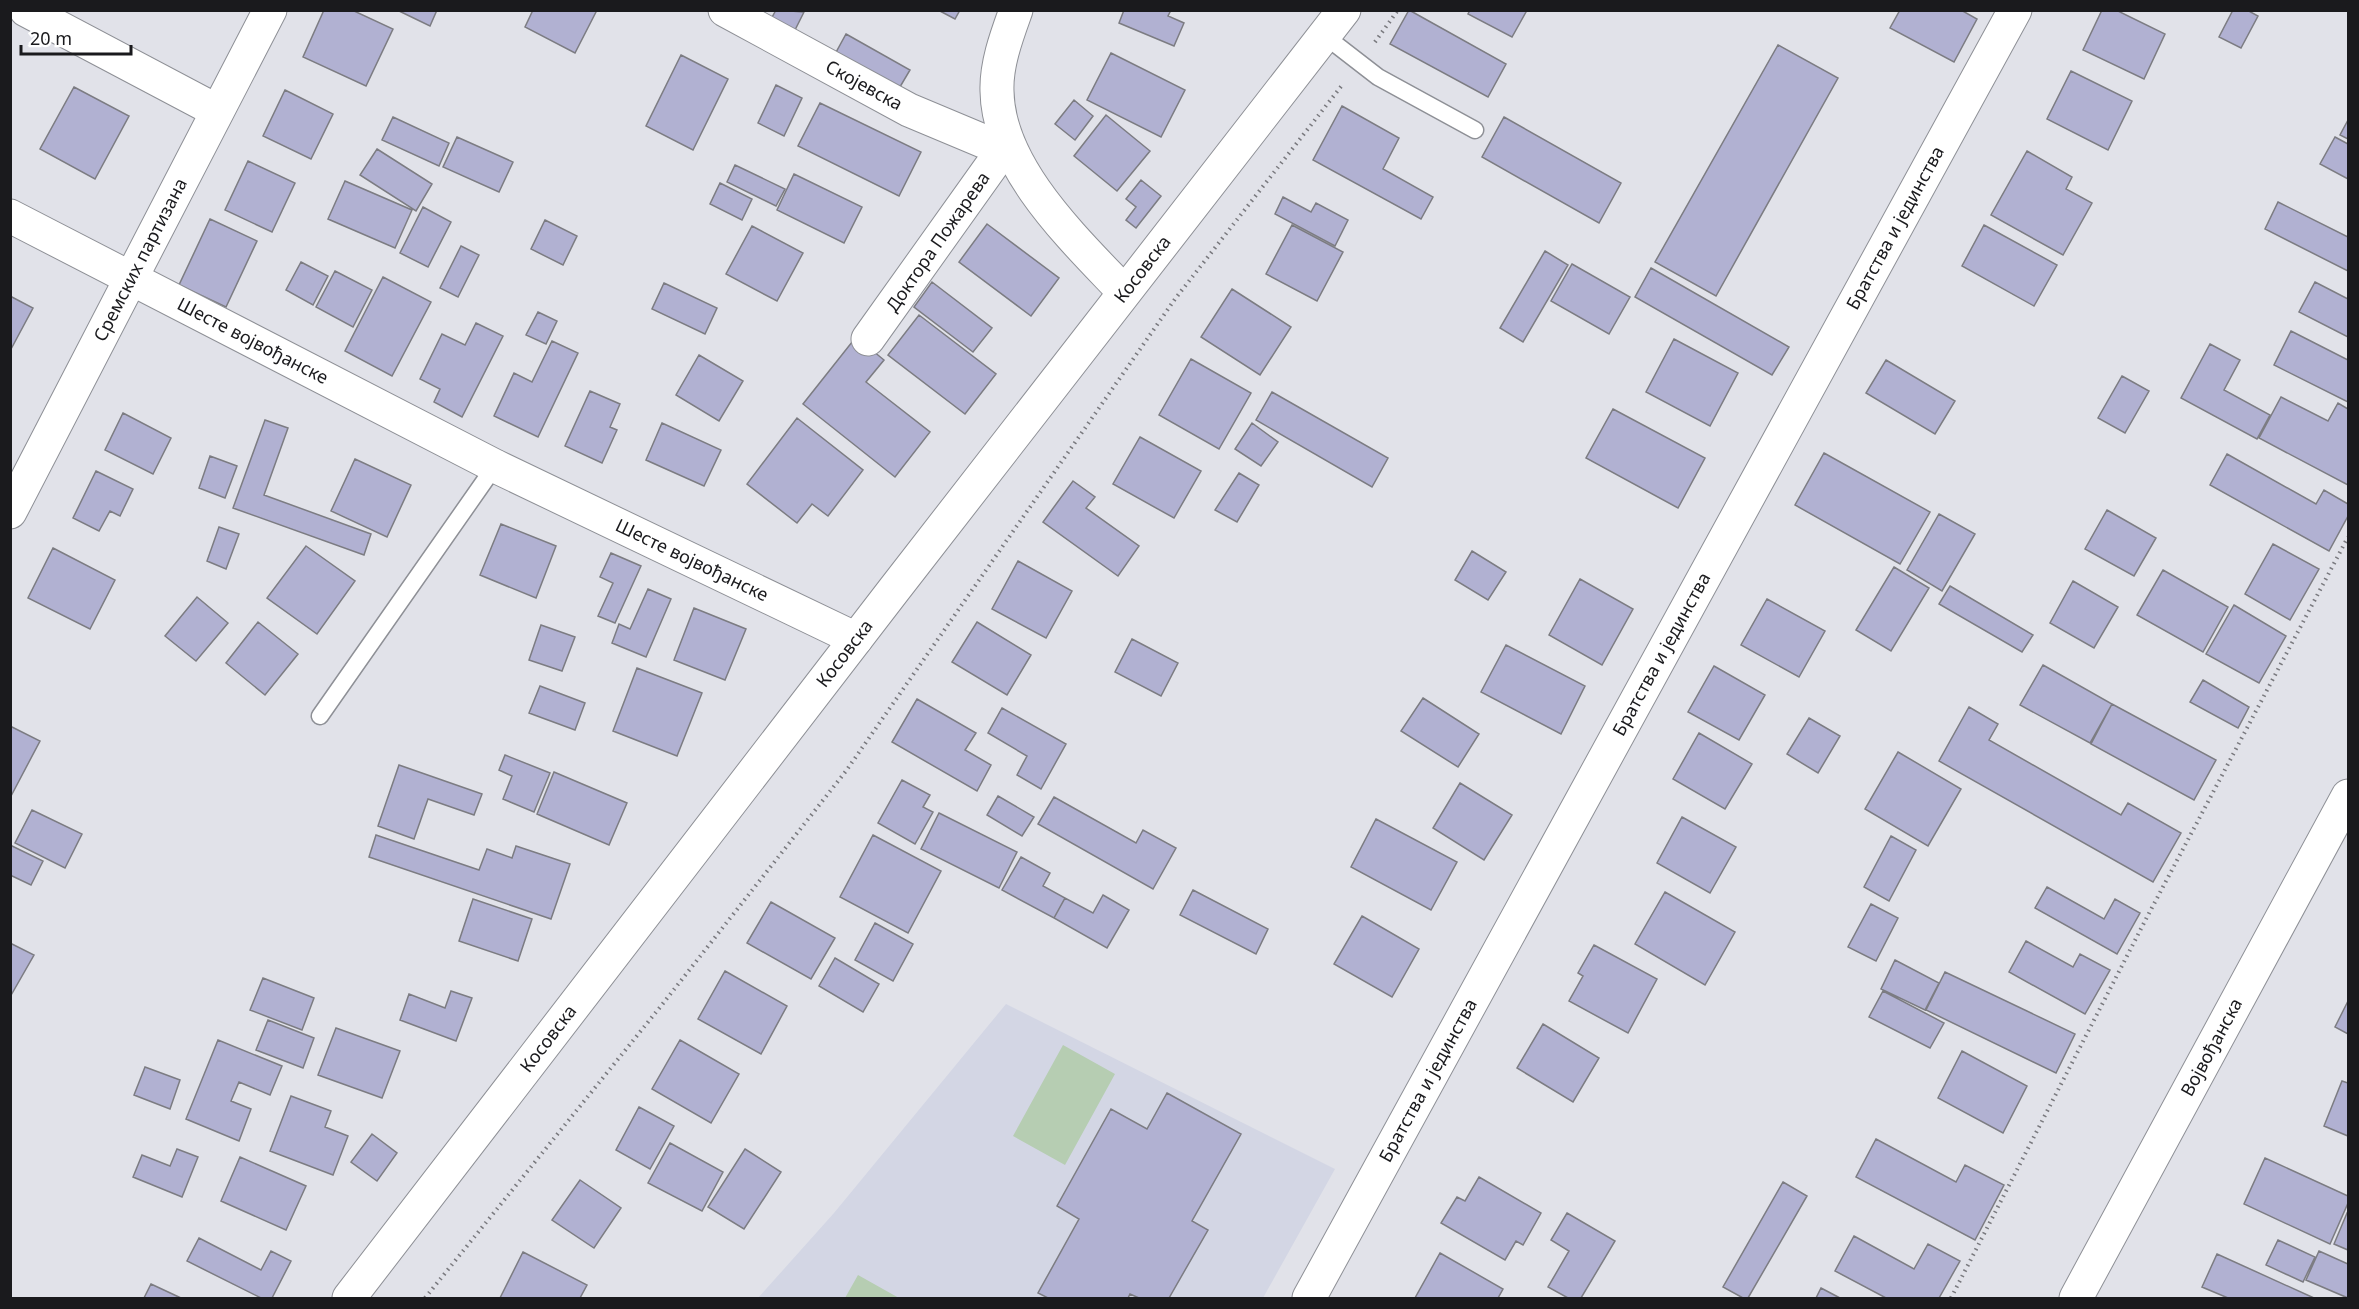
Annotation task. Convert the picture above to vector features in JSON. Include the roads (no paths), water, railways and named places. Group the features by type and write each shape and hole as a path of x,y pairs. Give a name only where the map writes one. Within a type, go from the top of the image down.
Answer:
{"street":[{"path":"26,10 217,111"},
{"name":"Сремских партизана","path":"10,512 270,10"},
{"name":"Скојевска","path":"725,10 909,110 983,141 1007,144"},
{"path":"1016,10 999,67 997,88 1000,121 1007,144 1046,205 1124,292"},
{"name":"Косовска","path":"349,1299 856,639 1344,10"},
{"name":"Братства и јединства","path":"1309,1299 2015,10"},
{"name":"Доктора Пожарева","path":"868,339 1007,144"},
{"name":"Шесте војвођанске","path":"10,216 495,466 856,639"},
{"name":"Војвођанска","path":"2076,1299 2349,796"}],"lane":[{"path":"1325,36 1358,64 1378,77 1475,130"},
{"path":"320,716 495,466"}]}
